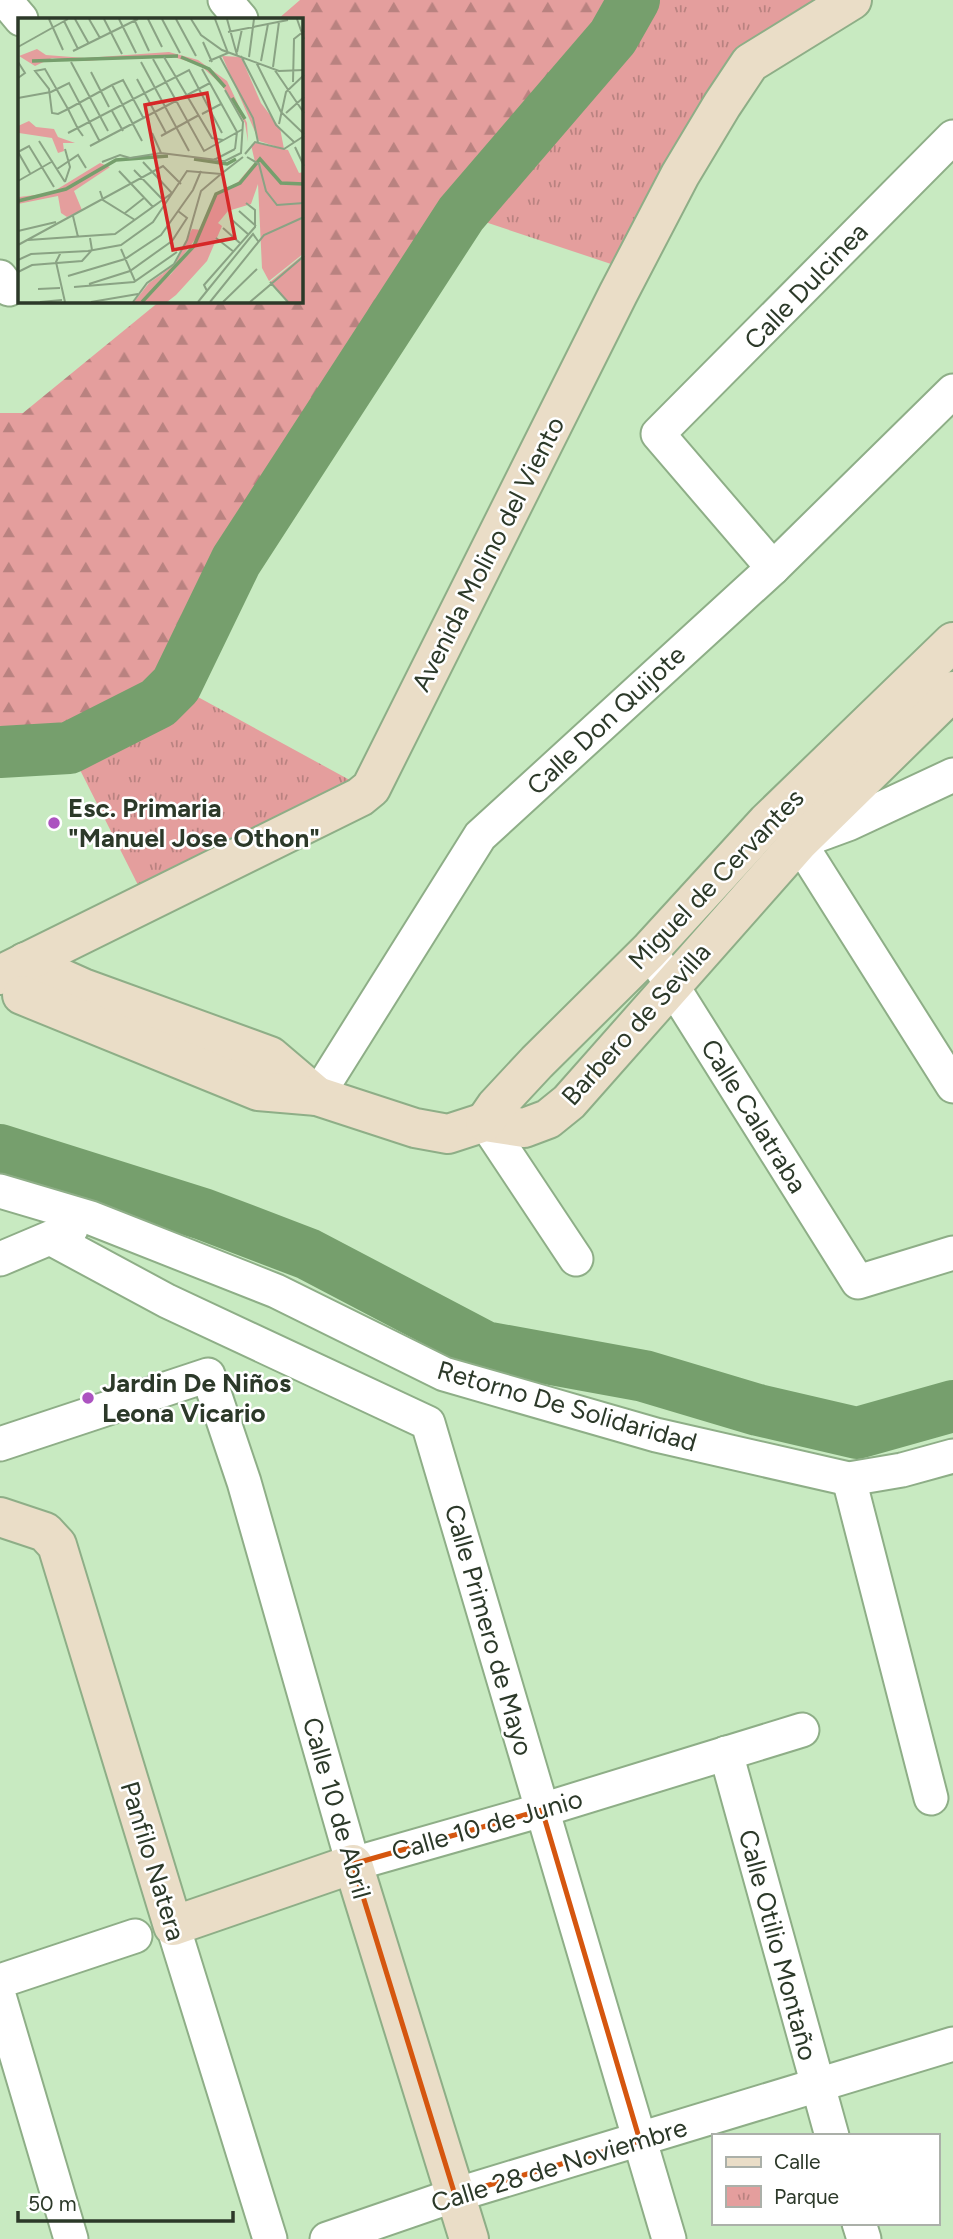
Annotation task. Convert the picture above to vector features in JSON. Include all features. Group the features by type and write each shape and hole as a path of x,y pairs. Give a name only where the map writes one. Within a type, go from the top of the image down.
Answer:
{"street":[{"path":"5,0 19,18"},
{"path":"225,0 240,18"},
{"name":"Avenida Molino del Viento","path":"12,984 360,797 370,788 618,294 680,175 722,105 750,63 852,0"},
{"name":"Calle Dulcinea","path":"773,568 658,434 953,137"},
{"name":"Calle Don Quijote","path":"317,1096 480,836 773,568 953,391"},
{"name":"Miguel de Cervantes","path":"485,1122 496,1106 537,1062 649,951 767,822 953,642"},
{"name":"Barbero de Sevilla","path":"12,984 83,988 270,1056 317,1096 415,1128 448,1134 485,1122 524,1128 549,1118 569,1102 671,983 799,842 953,691"},
{"path":"953,775 849,824 799,842 953,1086"},
{"name":"Calle Calatraba","path":"649,951 858,1282 953,1253"},
{"path":"485,1122 576,1259"},
{"name":"Retorno De Solidaridad","path":"0,1191 91,1218 275,1291 444,1374 656,1435 849,1479 902,1470 953,1456"},
{"path":"0,1259 52,1240 91,1218"},
{"name":"Calle Primero de Mayo","path":"52,1240 167,1301 428,1423 669,2239"},
{"name":"Calle 10 de Abril","path":"0,1444 208,1375 244,1482 353,1864 469,2239"},
{"path":"849,1479 931,1798"},
{"name":"Panfilo Natera","path":"0,1517 45,1532 57,1545 270,2239"},
{"name":"Calle 10 de Junio","path":"173,1926 353,1864 542,1810 802,1730"},
{"name":"Calle Otilio Montaño","path":"726,1753 831,2134"},
{"path":"0,1981 135,1937"},
{"path":"0,1999 71,2239"},
{"name":"Calle 28 de Noviembre","path":"327,2239 455,2195 953,2044"}],"highlighted area":[{"path":"542,1810 640,2141 455,2195 353,1864"}],"green space":[{"path":"300,0 634,0 613,37 461,214 241,554 176,685 158,703 69,748 0,758 0,413 23,413 158,303 303,303 303,18 279,18"},
{"path":"634,0 823,0 614,265 461,214 613,37"},
{"path":"176,685 357,784 140,889 69,748 158,703"}],"waterway":[{"path":"0,752 69,748 158,703 176,685 236,561 461,214 613,37 634,0"},
{"path":"0,1150 203,1214 308,1254 485,1347 644,1376 758,1410 857,1433 953,1406"}],"place":[{"name":"Esc. Primaria \"Manuel Jose Othon\"","path":"54,823"},
{"name":"Jardin De Niños Leona Vicario","path":"88,1398"}]}
